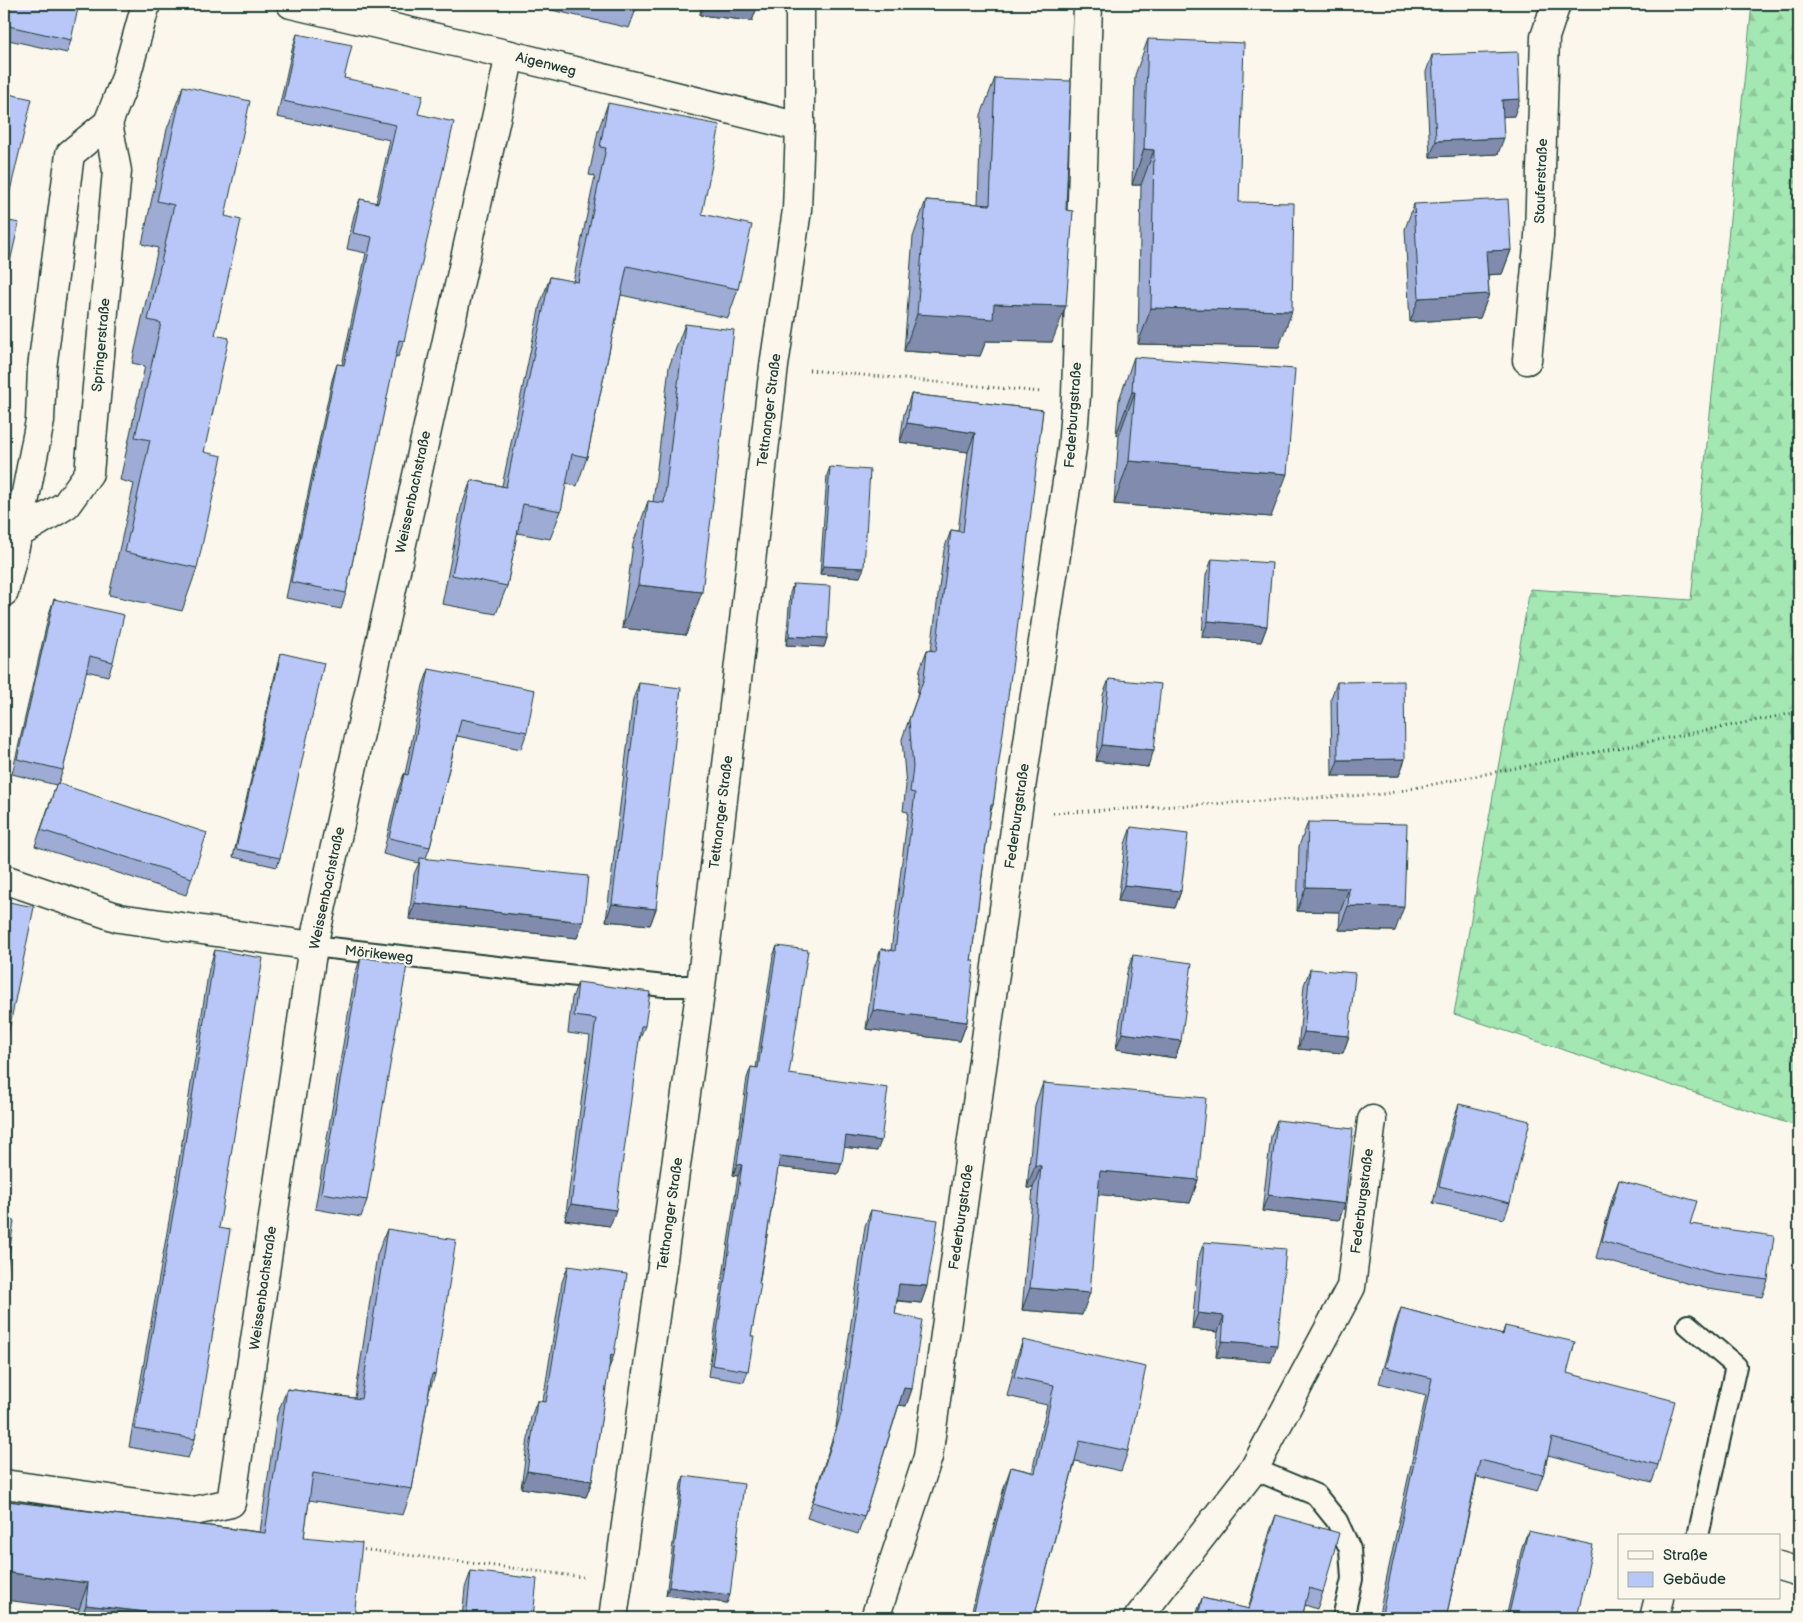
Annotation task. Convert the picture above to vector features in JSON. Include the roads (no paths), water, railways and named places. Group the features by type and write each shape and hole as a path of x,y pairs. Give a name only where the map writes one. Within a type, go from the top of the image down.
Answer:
{"street":[{"path":"4,592 18,534 40,421 42,368 70,154 108,123 125,80 146,4"},
{"name":"Aigenweg","path":"291,4 510,54 800,127"},
{"name":"Tettnanger Straße","path":"613,1618 701,986 774,366 797,210 800,127 800,4"},
{"name":"Federburgstraße","path":"875,1618 928,1457 1017,815 1072,448 1076,396 1088,4"},
{"name":"Stauferstraße","path":"1527,360 1539,236 1545,37 1556,4"},
{"name":"Weissenbachstraße","path":"4,1484 194,1511 231,1503 314,946 510,54"},
{"name":"Springerstraße","path":"18,534 66,505 89,473 117,170 108,123"},
{"name":"Mörikeweg","path":"4,879 119,918 314,946"},
{"name":"Federburgstraße","path":"1138,1618 1254,1469 1351,1287 1372,1120"},
{"path":"1780,1566 1799,1572"},
{"path":"1654,1618 1659,1600"}],"lane":[{"name":"Mörikeweg","path":"314,946 664,986 701,986"},
{"path":"1688,1325 1736,1366 1698,1534"},
{"path":"1254,1469 1316,1495 1337,1521 1350,1549 1352,1579 1343,1618"}]}
